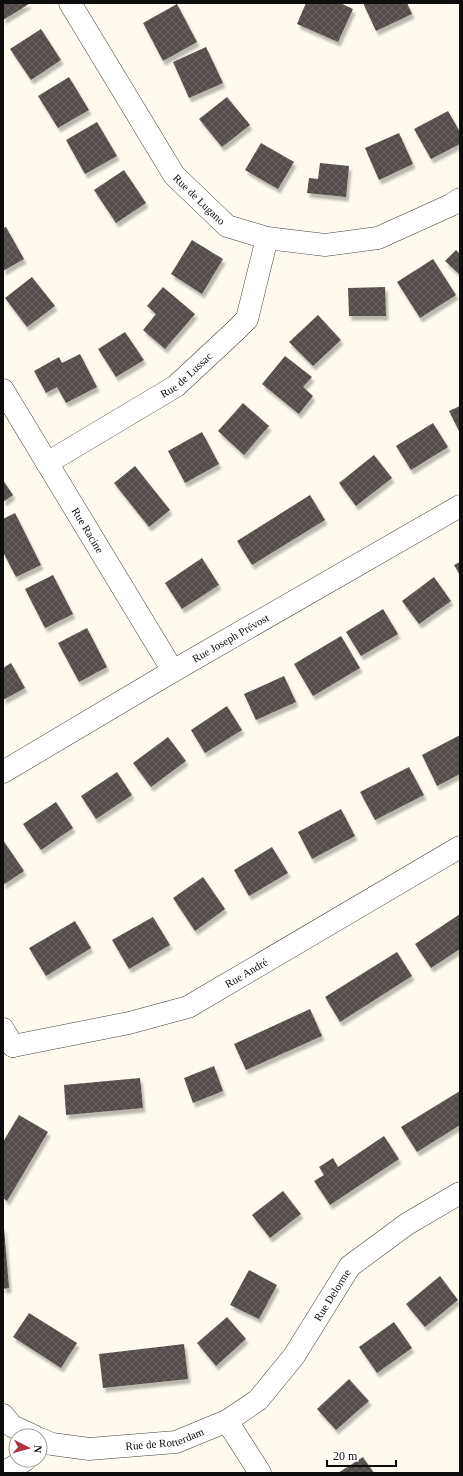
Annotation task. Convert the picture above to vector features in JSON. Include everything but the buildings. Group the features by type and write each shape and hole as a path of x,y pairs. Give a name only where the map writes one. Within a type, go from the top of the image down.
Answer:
{"street":[{"name":"Rue de Lugano","path":"70,3 174,175 227,226 267,238 325,245 378,238 451,205 460,199"},
{"name":"Rue de Lussac","path":"47,463 176,386 247,319 267,238"},
{"name":"Rue Racine","path":"3,390 173,671"},
{"name":"Rue Joseph Prévost","path":"3,772 173,671 460,506"},
{"name":"Rue André","path":"6,1044 130,1023 188,1007 460,847"},
{"name":"Rue Delorme","path":"228,1421 258,1400 294,1356 350,1266 407,1224 460,1193"},
{"name":"Rue de Rotterdam","path":"3,1415 15,1428"},
{"name":"Rue de Rotterdam","path":"48,1444 89,1449 176,1442 228,1421"},
{"path":"228,1421 260,1473"}]}
